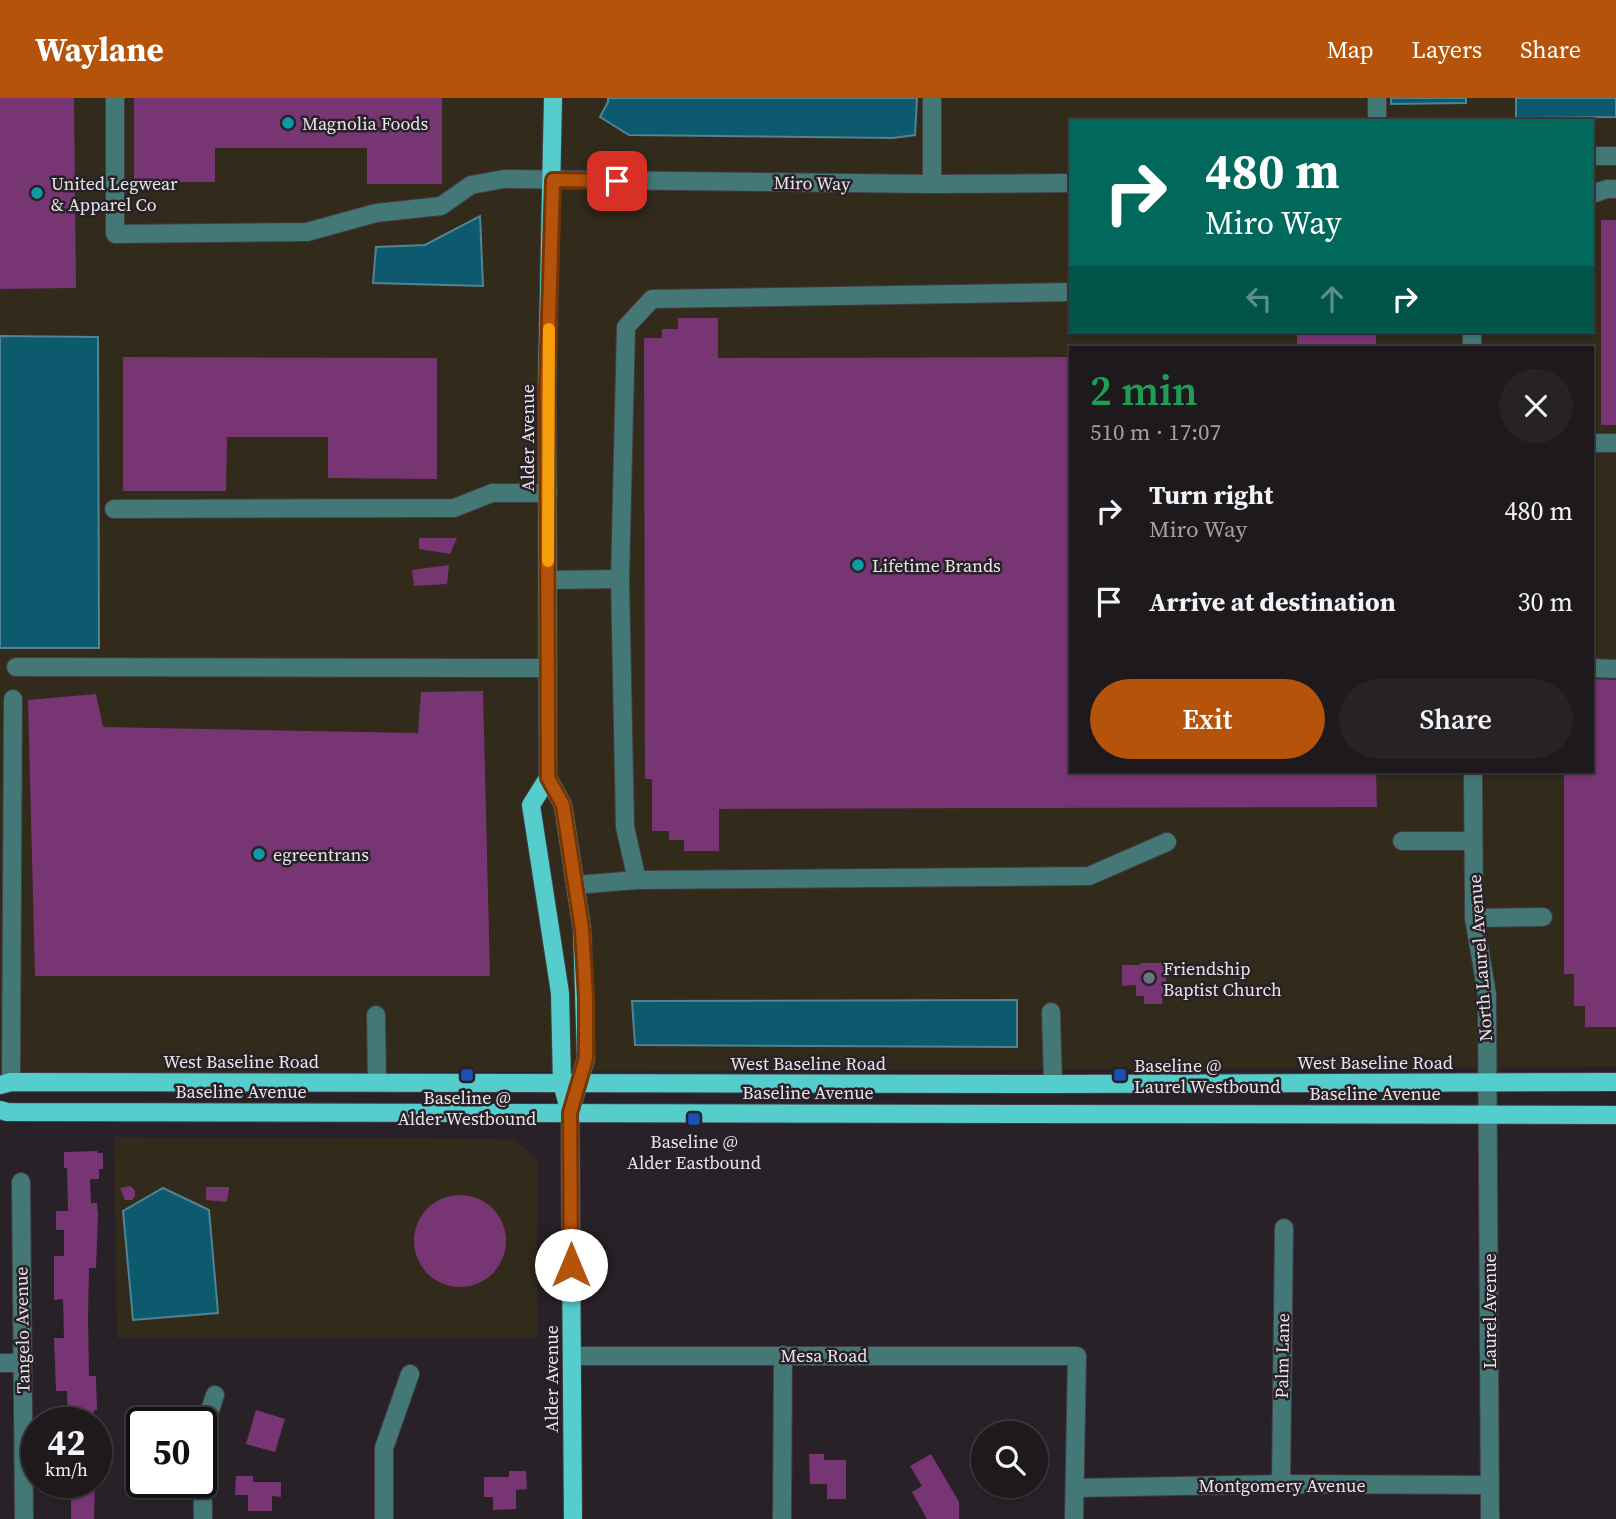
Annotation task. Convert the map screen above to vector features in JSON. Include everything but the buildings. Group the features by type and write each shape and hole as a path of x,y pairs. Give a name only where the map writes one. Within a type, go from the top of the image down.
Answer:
{"main road":[{"name":"Alder Avenue","path":"553,98 547,384 548,778 563,805 582,929 586,1058 571,1083"},
{"name":"Alder Avenue","path":"548,778 531,804 571,1083 573,1519"},
{"name":"West Baseline Road","path":"6,1083 1616,1082"},
{"name":"Baseline Avenue","path":"0,1110 570,1113 1488,1108 1616,1115"}],"street":[{"name":"Miro Way","path":"115,98 115,234 307,232 376,214 441,206 471,185 504,179 1069,183"},
{"path":"932,98 932,184"},
{"path":"1377,98 1377,119"},
{"path":"1594,156 1616,156"},
{"path":"1594,193 1616,189"},
{"path":"637,880 625,827 620,579 626,327 652,299 1069,292"},
{"path":"1594,443 1616,443"},
{"path":"114,509 454,508 492,494 548,493"},
{"path":"548,580 620,579"},
{"path":"16,667 548,668"},
{"path":"1594,668 1616,669"},
{"path":"6,1083 13,699"},
{"name":"North Laurel Avenue","path":"1473,773 1474,918 1487,994 1488,1108"},
{"path":"1402,841 1473,841"},
{"path":"575,885 637,880 1089,876 1167,842"},
{"path":"1474,918 1542,917"},
{"path":"1051,1012 1053,1084"},
{"path":"376,1015 377,1082"},
{"name":"Laurel Avenue","path":"1488,1108 1490,1519"},
{"name":"Tangelo Avenue","path":"21,1182 24,1519"},
{"name":"Palm Lane","path":"1281,1484 1284,1228"},
{"path":"782,1519 783,1355"},
{"name":"Mesa Road","path":"572,1356 1077,1356 1075,1488"},
{"path":"0,1363 22,1363"},
{"path":"384,1519 384,1448 410,1374"},
{"path":"203,1519 202,1435 215,1395"},
{"name":"Montgomery Avenue","path":"1075,1488 1281,1484 1490,1485"},
{"path":"1074,1519 1075,1488"}],"shaded area":[{"path":"0,98 1616,98 1616,1067 0,1074"},
{"path":"114,1137 514,1139 537,1159 537,1338 117,1338"}],"water":[{"path":"608,98 917,98 915,135 893,138 629,135 600,117"},
{"path":"1391,98 1466,98 1466,103 1391,104"},
{"path":"1516,98 1616,98 1616,117 1516,118"},
{"path":"480,216 483,286 373,283 376,247 425,245"},
{"path":"0,336 98,337 99,648 0,648"},
{"path":"1017,1000 1017,1047 635,1045 632,1001"},
{"path":"163,1188 209,1210 218,1313 133,1320 123,1211"}],"slow traffic":[{"path":"548,561 549,329"}],"place":[{"name":"Magnolia Foods","path":"288,123"},
{"name":"United Legwear & Apparel Co","path":"37,193"},
{"name":"Lifetime Brands","path":"858,565"},
{"name":"egreentrans","path":"259,854"},
{"name":"Friendship Baptist Church","path":"1149,978"},
{"name":"Baseline @ Alder Westbound","path":"467,1075"},
{"name":"Baseline @ Laurel Westbound","path":"1120,1075"},
{"name":"Baseline @ Alder Eastbound","path":"694,1119"}],"route":[{"path":"571,1265 570,1113 586,1058 586,998 582,929 563,805 548,778 547,384 553,180 617,181"}]}
